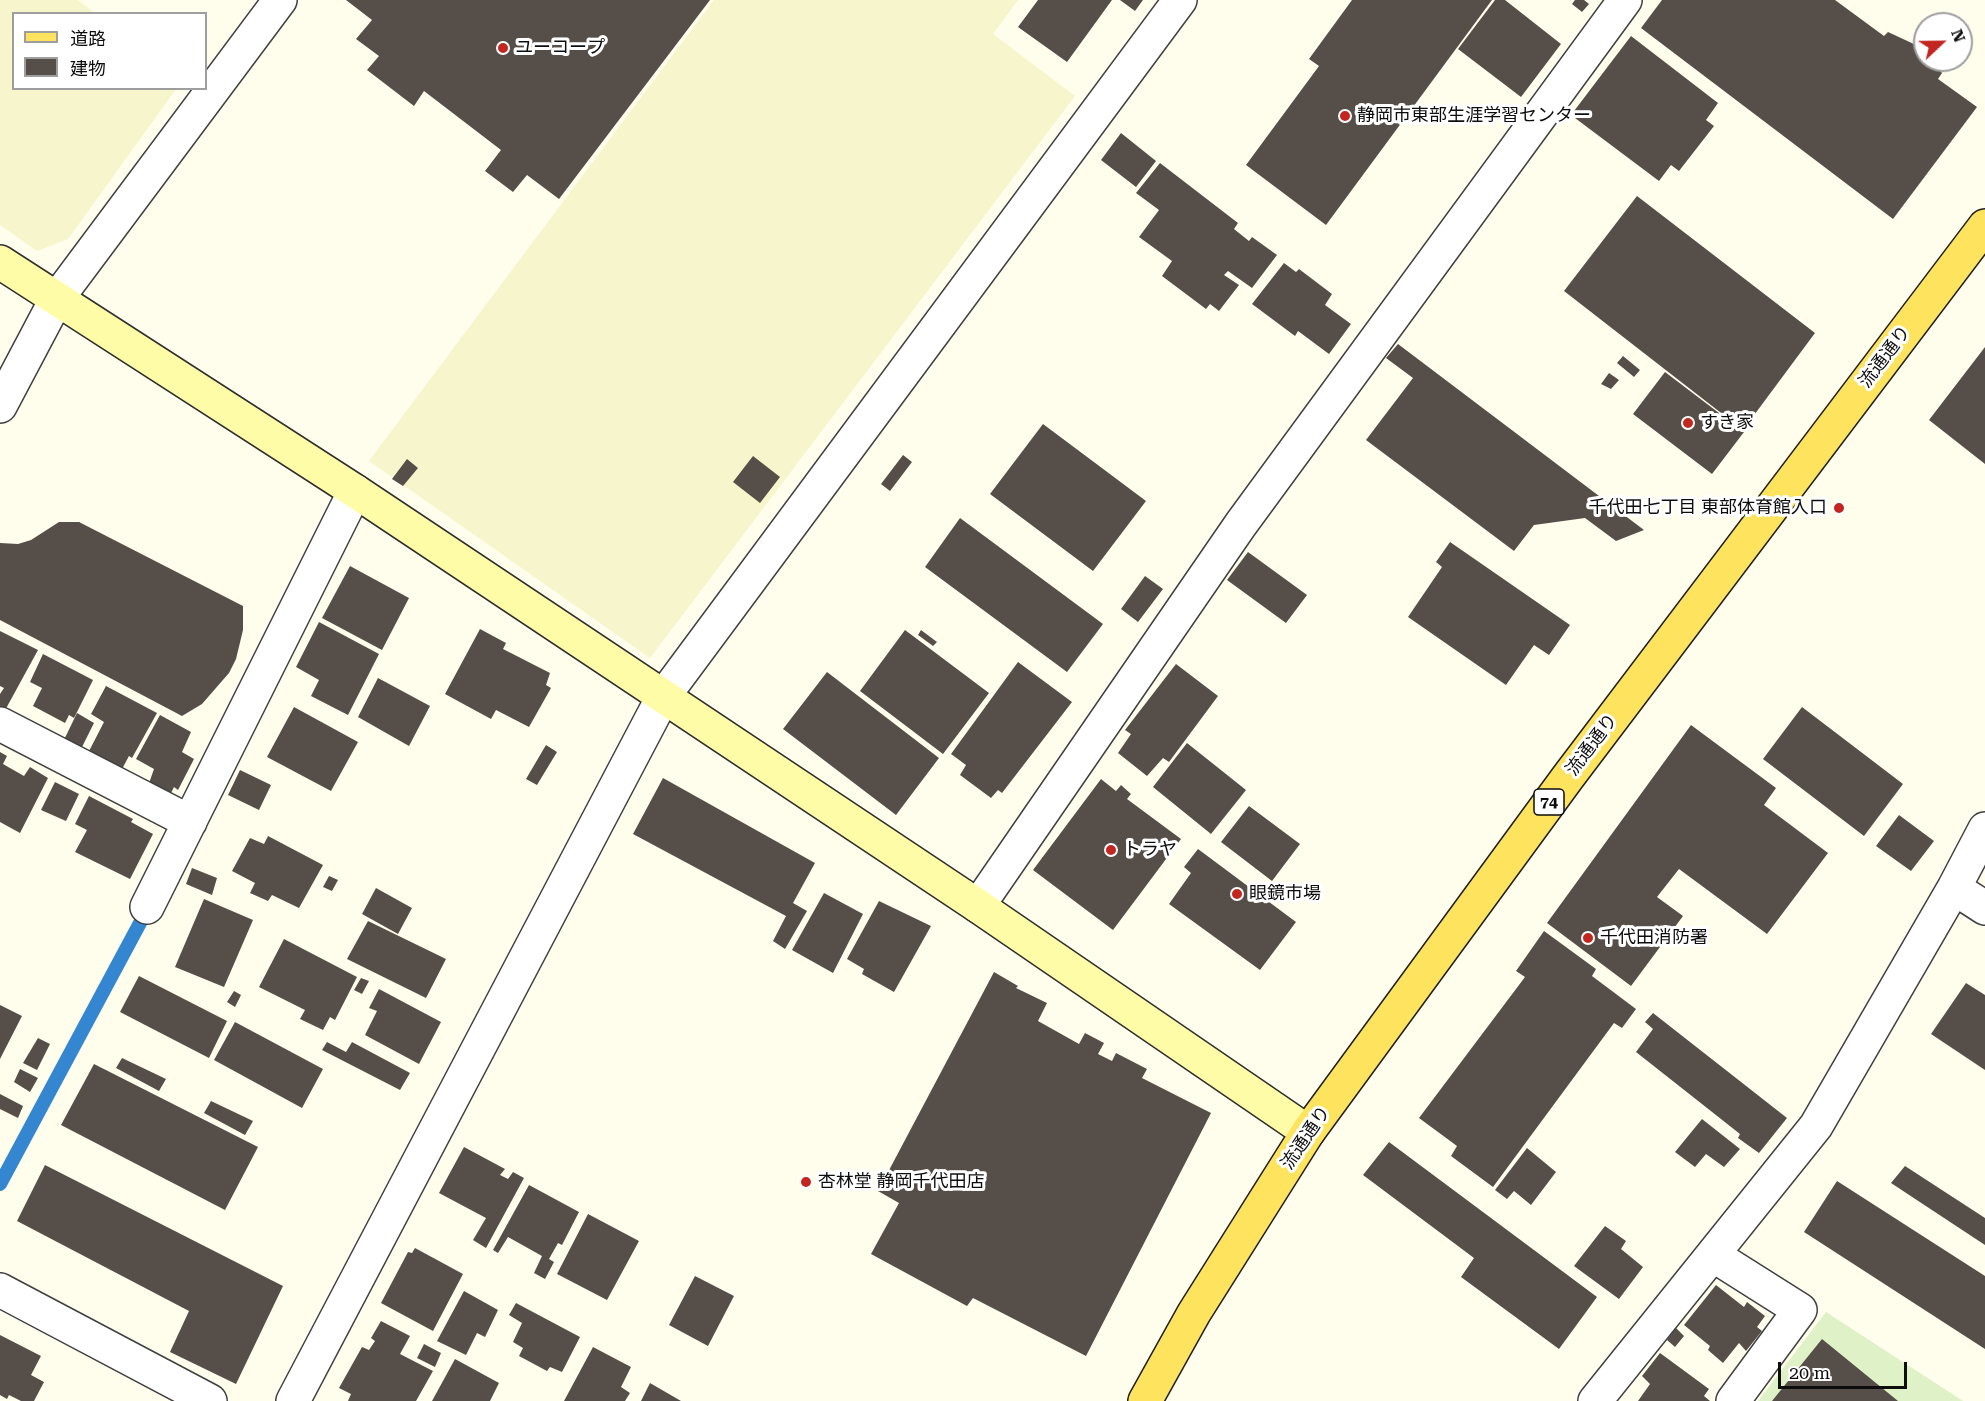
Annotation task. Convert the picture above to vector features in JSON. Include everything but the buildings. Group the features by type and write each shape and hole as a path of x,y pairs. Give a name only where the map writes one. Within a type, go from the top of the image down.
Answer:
{"main road":[{"name":"流通通り","path":"1145,1401 1194,1313 1308,1132 1568,777 1985,226"}],"street":[{"path":"0,406 56,300 280,0"},
{"path":"293,1401 663,697 1180,0"},
{"path":"978,906 1241,524 1625,0"},
{"path":"0,262 355,492 978,906 1308,1132"},
{"path":"147,907 355,492"},
{"path":"0,724 190,822"},
{"path":"1594,1401 1816,1126 1954,888 1985,829"},
{"path":"1954,888 1985,908"},
{"path":"1713,1255 1800,1310 1733,1401"},
{"path":"0,1290 210,1401"}],"green space":[{"path":"0,0 78,0 94,12 12,12 12,90 175,90 68,239 37,251 0,225"},
{"path":"714,0 1018,0 993,34 1075,96 650,658 369,461"},
{"path":"1826,1312 1963,1401 1758,1401"}],"waterway":[{"path":"0,1184 140,923"}],"place":[{"name":"ユーコープ","path":"503,48"},
{"name":"静岡市東部生涯学習センター","path":"1345,116"},
{"name":"すき家","path":"1688,423"},
{"name":"千代田七丁目 東部体育館入口","path":"1839,508"},
{"name":"トラヤ","path":"1111,850"},
{"name":"眼鏡市場","path":"1237,894"},
{"name":"千代田消防署","path":"1588,938"},
{"name":"杏林堂 静岡千代田店","path":"806,1182"}]}
